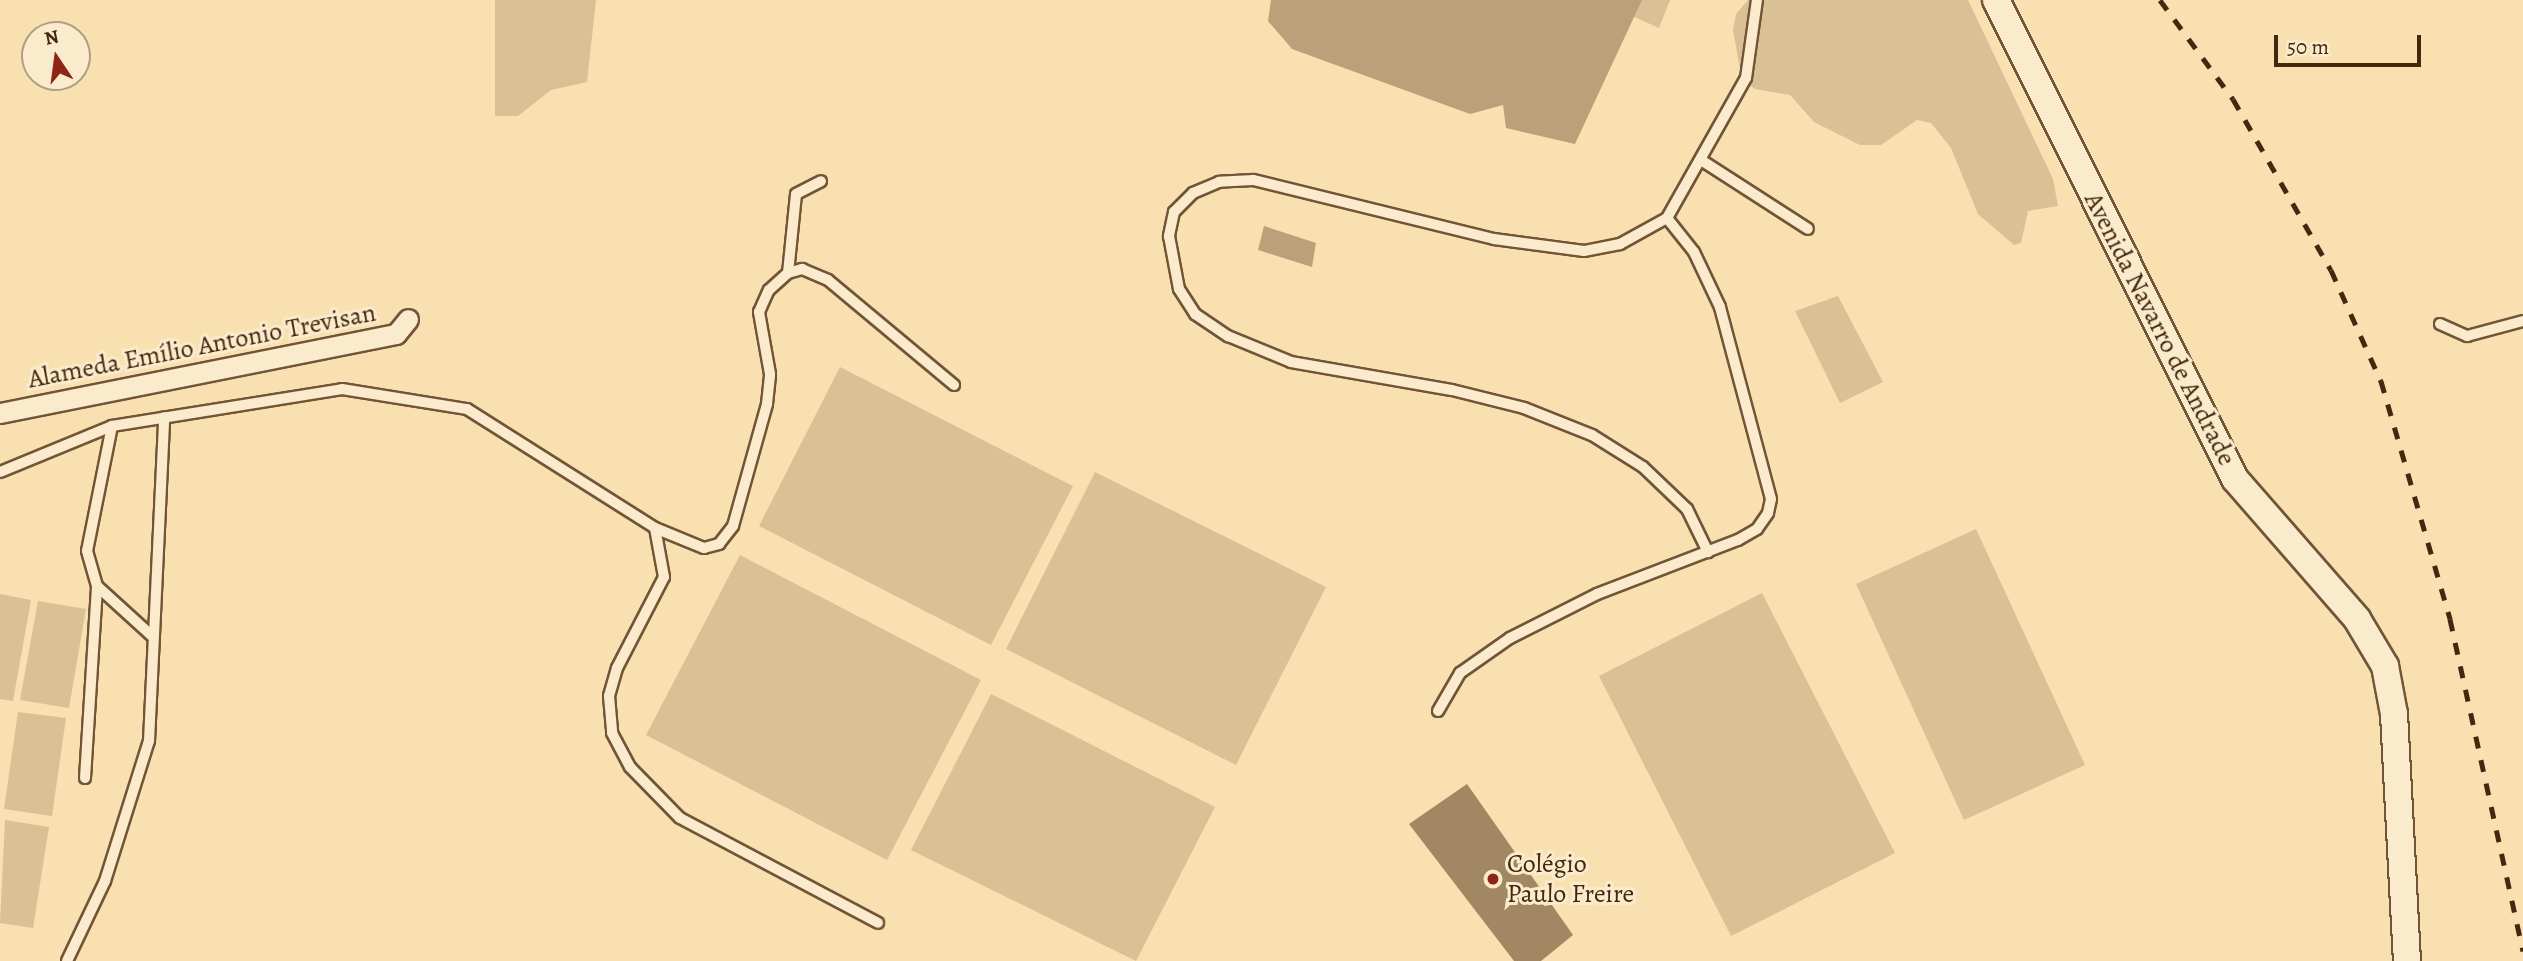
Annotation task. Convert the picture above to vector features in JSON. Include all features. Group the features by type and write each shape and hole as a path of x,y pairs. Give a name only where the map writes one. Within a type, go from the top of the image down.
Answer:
{"street":[{"name":"Avenida Navarro de Andrade","path":"1996,0 2235,479 2357,619 2385,666 2394,714 2407,961"},
{"name":"Alameda Emílio Antonio Trevisan","path":"0,413 396,334 408,319"}],"lane":[{"path":"1708,551 1687,509 1643,467 1592,435 1452,390 1291,362 1228,336 1195,314 1179,289 1169,236 1174,212 1193,193 1219,182 1253,180 1494,239 1584,251 1620,244 1667,218 1701,160 1746,78 1758,0"},
{"path":"1701,160 1808,229"},
{"path":"788,273 796,194 821,181"},
{"path":"1438,711 1460,673 1510,638 1597,594 1757,529 1771,499 1720,307 1693,252 1667,218"},
{"path":"0,472 112,426 342,389 467,409 656,528 704,548 719,544 733,526 766,404 770,374 759,312 769,289 788,273 802,269 828,280 954,385"},
{"path":"2440,324 2467,336 2523,321"},
{"path":"67,961 105,881 149,741 164,417"},
{"path":"85,778 97,586 87,551 112,426"},
{"path":"656,528 664,577 617,668 609,696 612,733 630,768 680,818 878,923"},
{"path":"97,586 152,636"}],"shaded area":[{"path":"495,0 596,0 587,82 551,90 518,116 495,116"},
{"path":"1271,0 1642,0 1575,144 1506,128 1503,105 1470,114 1292,49 1268,21"},
{"path":"1596,0 1670,0 1659,28"},
{"path":"1748,0 1968,0 2053,179 2058,206 2028,211 2021,243 2014,245 1978,214 1951,148 1931,123 1917,120 1881,145 1860,145 1814,122 1790,95 1755,89 1742,80 1733,30 1736,14"},
{"path":"1264,226 1316,243 1312,267 1258,250"},
{"path":"1838,296 1883,382 1840,403 1795,311"},
{"path":"840,367 1073,486 991,645 759,526"},
{"path":"1095,472 1326,587 1236,765 1006,649"},
{"path":"1976,529 2085,765 1964,820 1856,584"},
{"path":"740,555 981,680 887,860 646,735"},
{"path":"1762,593 1895,853 1731,936 1599,676"},
{"path":"0,594 31,600 13,701 0,699"},
{"path":"38,601 86,609 69,708 20,700"},
{"path":"991,694 1215,807 1136,961 911,850"},
{"path":"18,712 66,718 52,816 4,809"},
{"path":"5,820 49,827 33,928 0,923"}],"building":[{"name":"Colégio Paulo Freire","path":"1467,784 1573,935 1541,961 1514,961 1409,824"}],"railway":[{"path":"2160,0 2233,99 2331,270 2381,381 2450,619 2523,951"}],"place":[{"name":"Colégio Paulo Freire","path":"1493,879"}]}
